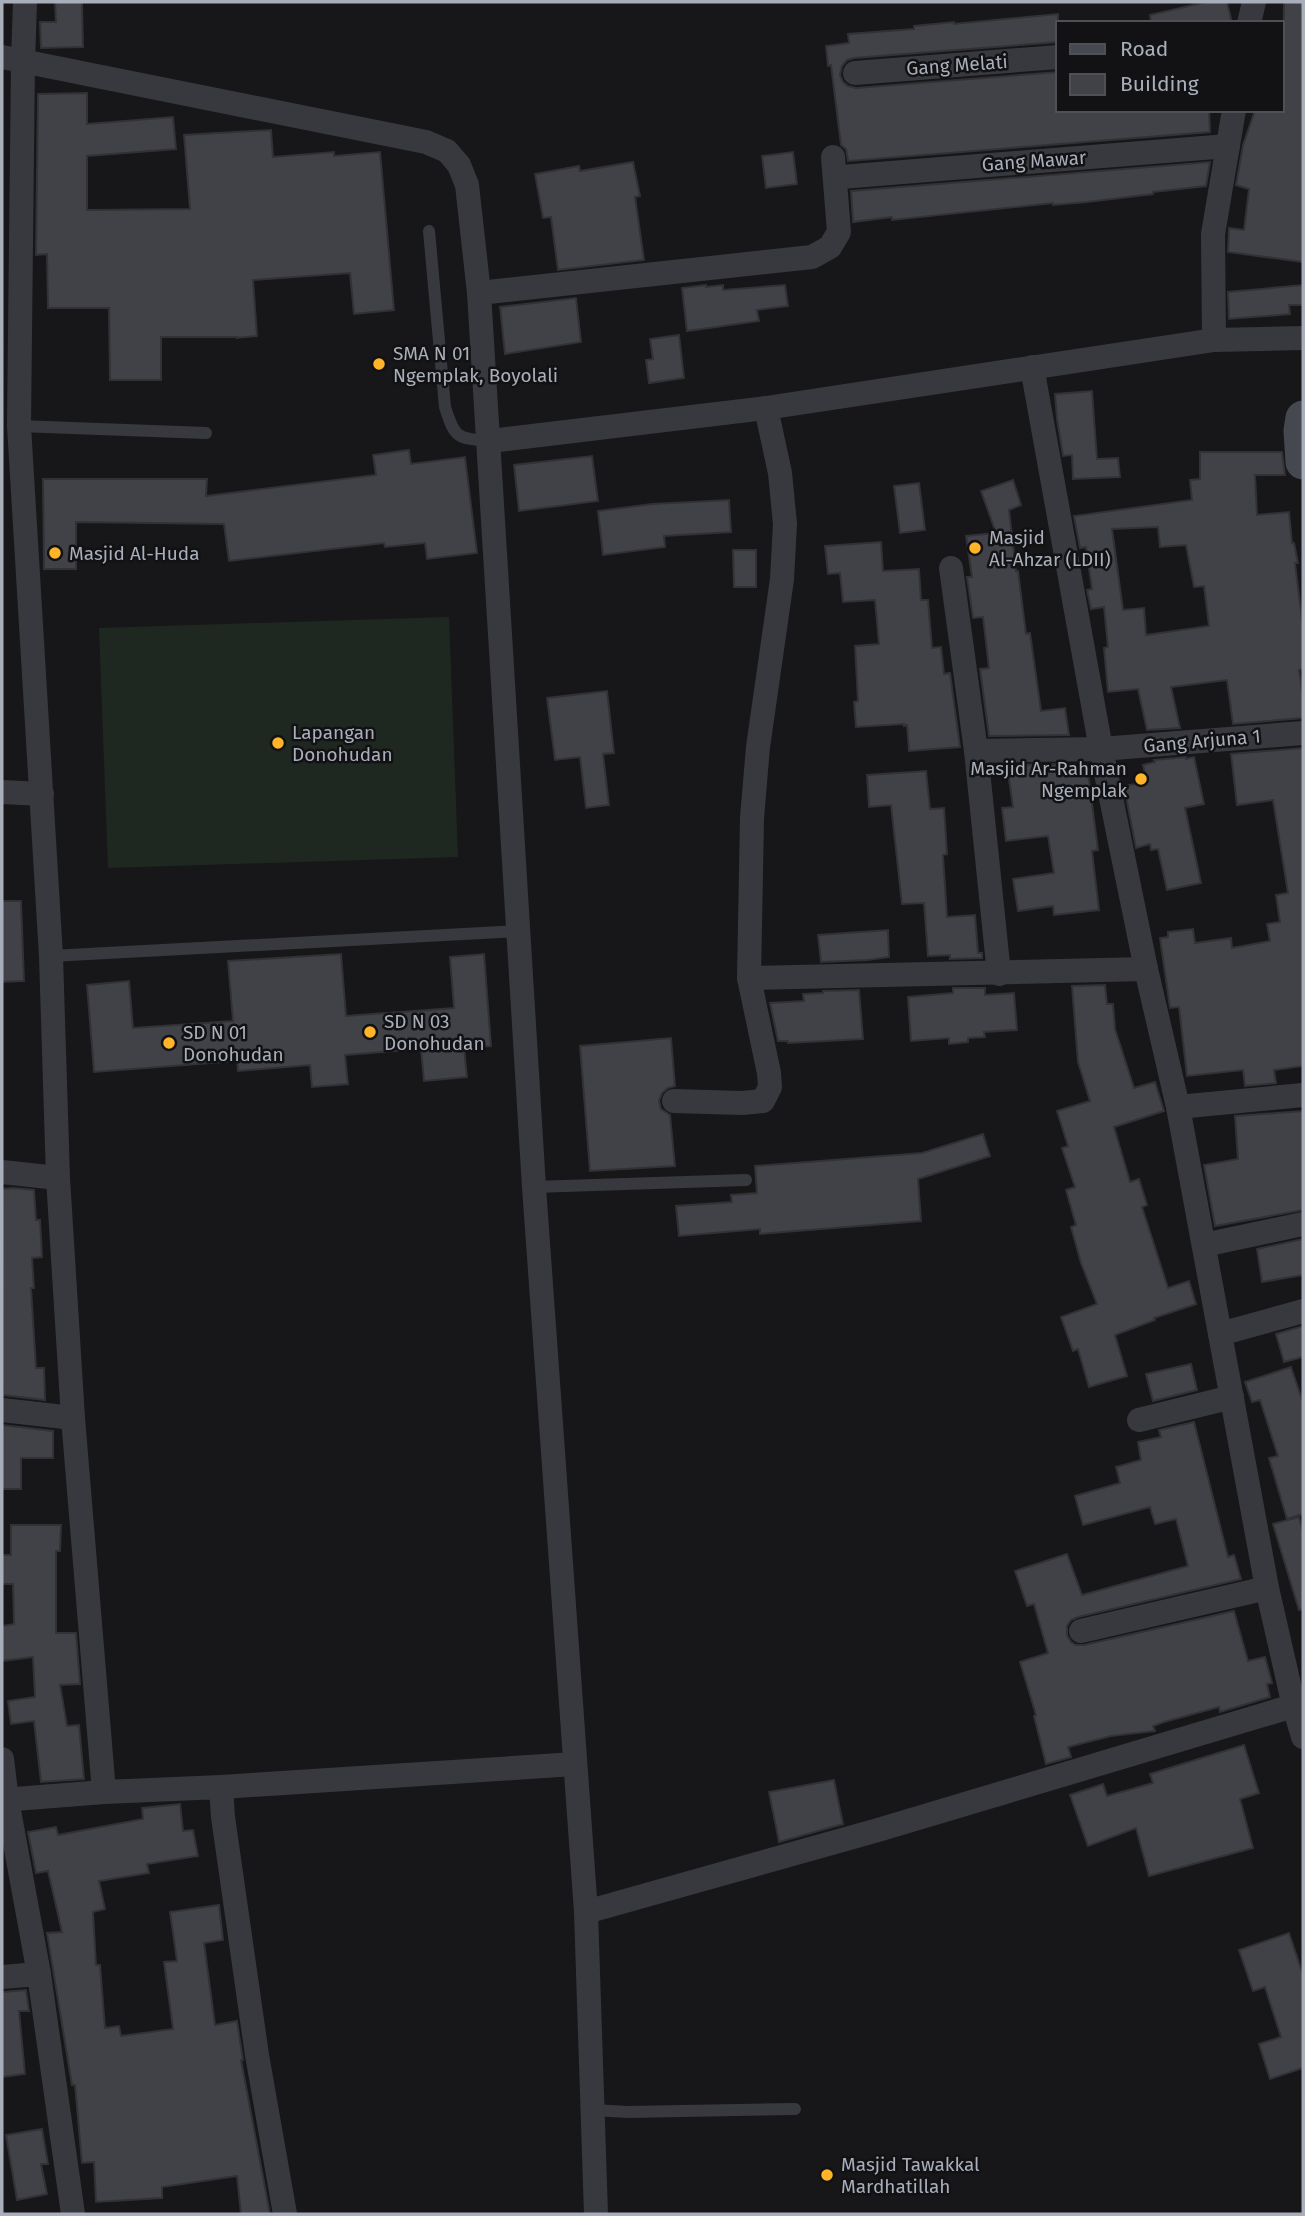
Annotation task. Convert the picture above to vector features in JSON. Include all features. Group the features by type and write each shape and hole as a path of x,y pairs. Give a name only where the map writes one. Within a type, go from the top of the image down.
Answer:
{"main road":[{"path":"1303,418 1303,462"}],"street":[{"path":"25,2 12,59 11,425 42,794 51,956 58,1178 73,1418 104,1792"},
{"path":"1249,21 1254,2"},
{"name":"Gang Melati","path":"855,73 1056,57"},
{"path":"12,59 426,142 447,151 459,165 467,185 479,293 490,441 534,1187 586,1912 596,2214"},
{"path":"1214,340 1213,234 1234,112"},
{"name":"Gang Mawar","path":"479,293 813,257 830,247 839,232 837,167 1228,146"},
{"path":"490,441 766,408 1214,340 1303,338"},
{"path":"1032,367 1101,749 1146,969 1178,1107 1268,1588 1298,1704 1303,1737"},
{"path":"674,1101 764,1101 770,1087 749,978 752,818 758,747 782,579 785,524 780,473 766,408"},
{"path":"951,568 976,751 999,974"},
{"name":"Gang Arjuna 1","path":"976,751 1101,749 1303,733"},
{"path":"2,792 42,794"},
{"path":"749,978 1146,969"},
{"path":"1178,1107 1303,1095"},
{"path":"2,1172 58,1178"},
{"path":"1204,1245 1303,1224"},
{"path":"1220,1334 1303,1311"},
{"path":"1139,1420 1232,1397"},
{"path":"2,1410 73,1418"},
{"path":"1081,1631 1268,1588"},
{"path":"586,1912 878,1830 1298,1704"},
{"path":"2,1759 4,1800 39,1974 73,2214"},
{"path":"4,1800 575,1764"},
{"path":"221,1787 257,2055 285,2214"},
{"path":"2,1977 39,1974"}],"lane":[{"path":"429,231 445,407 453,430 466,438 490,441"},
{"path":"11,425 206,433"},
{"path":"51,956 519,931"},
{"path":"534,1187 746,1180"},
{"path":"593,2110 628,2112 795,2109"}],"shaded area":[{"name":"Lapangan Donohudan","path":"449,617 458,857 108,868 99,628"}],"building":[{"path":"55,2 82,2 83,47 41,48 40,22 56,22"},
{"path":"1206,2 1227,2 1232,21 1151,21 1150,15"},
{"path":"1284,2 1303,2 1303,262 1228,252 1229,228 1244,230 1249,189 1236,185 1243,145 1254,112 1284,112"},
{"path":"1058,14 1056,42 854,58 847,60 842,66 840,75 843,82 856,88 1056,72 1056,112 1209,112 1210,132 848,161 846,149 841,145 826,46 849,43 848,34"},
{"path":"87,93 87,124 173,117 176,149 87,156 87,210 190,209 184,135 271,130 273,157 334,152 334,156 380,152 394,310 354,314 350,273 253,280 257,336 161,337 161,380 110,380 109,308 48,308 47,254 36,255 38,94"},
{"path":"793,152 797,184 766,188 762,156"},
{"path":"633,162 640,196 635,197 644,260 558,270 551,217 543,218 535,174 579,166 580,171"},
{"path":"1210,162 1206,186 1087,202 853,222 851,191"},
{"path":"723,285 723,290 785,285 788,306 757,310 759,321 687,331 682,288"},
{"path":"1303,285 1303,305 1289,305 1290,314 1229,319 1228,292"},
{"path":"576,298 581,342 505,354 500,307"},
{"path":"679,335 684,378 649,383 646,360 653,359 650,339"},
{"path":"1092,391 1097,459 1118,458 1120,477 1073,479 1072,455 1063,456 1055,394"},
{"path":"409,450 411,464 465,457 477,553 427,559 425,543 385,547 384,543 229,561 224,524 76,522 76,569 44,569 43,479 207,479 206,496 376,475 373,455"},
{"path":"1200,452 1282,452 1285,475 1255,475 1257,515 1289,512 1292,543 1298,563 1295,563 1303,628 1303,669 1299,670 1303,718 1233,724 1227,680 1171,687 1180,728 1147,730 1138,689 1108,692 1104,648 1108,647 1104,607 1091,609 1087,590 1092,589 1086,547 1080,548 1074,516 1192,500 1190,480 1200,479","holes":["1158,527 1160,547 1186,545 1194,587 1204,586 1209,626 1146,635 1144,608 1123,610 1112,529"]},
{"path":"592,456 598,501 519,511 514,465"},
{"path":"1013,480 1021,505 1009,510 1016,571 1026,634 1030,633 1041,711 1065,708 1069,735 989,736 980,669 989,668 983,617 973,618 967,577 972,577 966,536 996,533 981,491"},
{"path":"919,483 925,530 900,533 894,486"},
{"path":"729,500 731,532 664,536 665,547 603,555 598,511 652,504"},
{"path":"881,542 883,571 919,569 921,600 928,600 932,648 941,647 944,674 950,673 960,747 909,751 907,725 856,727 854,702 858,701 855,646 879,644 875,600 843,602 840,573 828,574 825,546"},
{"path":"733,550 756,550 756,587 734,587"},
{"path":"607,691 614,753 603,754 609,805 586,808 580,757 555,760 547,698"},
{"path":"1303,748 1303,1066 1274,1070 1276,1083 1245,1086 1243,1070 1187,1076 1179,1007 1170,1008 1160,938 1168,937 1168,932 1193,929 1195,943 1231,938 1232,948 1270,941 1267,924 1280,922 1276,895 1288,893 1273,800 1237,805 1231,754"},
{"path":"1194,757 1204,804 1185,808 1201,883 1167,890 1158,849 1151,850 1150,844 1136,848 1124,786 1147,782 1143,765 1155,762 1154,760"},
{"path":"1072,764 1073,767 1087,765 1098,850 1092,851 1099,910 1054,915 1053,906 1018,911 1013,879 1054,873 1048,836 1006,841 1002,808 1013,807 1007,765"},
{"path":"926,771 930,809 944,808 947,854 943,855 947,917 975,915 978,953 982,953 982,958 950,959 950,955 928,956 924,903 902,904 891,805 869,807 867,775"},
{"path":"2,901 21,901 24,981 2,982"},
{"path":"888,930 889,957 821,962 818,935"},
{"path":"341,954 346,1016 454,1008 450,957 484,954 491,1046 464,1048 467,1077 424,1081 421,1049 345,1055 348,1084 312,1087 310,1065 238,1071 237,1061 94,1072 87,985 129,981 133,1028 233,1021 228,961"},
{"path":"1105,985 1107,1004 1113,1004 1115,1029 1134,1088 1155,1082 1164,1111 1114,1127 1130,1182 1139,1179 1147,1205 1142,1207 1168,1288 1189,1281 1196,1304 1115,1335 1127,1376 1089,1387 1078,1349 1073,1351 1061,1317 1097,1304 1071,1227 1076,1225 1066,1190 1075,1187 1062,1148 1068,1146 1057,1111 1090,1101 1078,1062 1072,986"},
{"path":"953,988 985,988 985,995 1014,993 1017,1030 984,1032 985,1037 968,1038 968,1042 949,1044 949,1038 911,1041 908,997 953,993"},
{"path":"859,990 863,1039 788,1043 778,1041 770,1003 804,1001 803,994 823,991"},
{"path":"671,1038 675,1086 662,1093 659,1101 661,1109 670,1115 675,1166 590,1171 580,1046"},
{"path":"1303,1111 1303,1210 1215,1226 1204,1165 1238,1159 1235,1116"},
{"path":"983,1134 990,1156 918,1179 921,1221 760,1234 760,1229 679,1236 676,1206 732,1202 731,1195 757,1193 755,1166 922,1153"},
{"path":"2,1189 34,1190 36,1220 40,1220 42,1257 32,1258 34,1288 31,1288 36,1368 44,1368 45,1400 3,1395"},
{"path":"1303,1239 1303,1275 1262,1282 1257,1249"},
{"path":"1303,1326 1303,1357 1284,1362 1276,1334"},
{"path":"1191,1364 1197,1390 1153,1401 1146,1374"},
{"path":"1291,1367 1303,1403 1303,1514 1287,1519 1269,1458 1278,1456 1260,1400 1252,1402 1245,1382"},
{"path":"1194,1422 1228,1557 1234,1555 1241,1579 1078,1617 1071,1620 1067,1626 1067,1635 1076,1645 1084,1645 1234,1611 1248,1661 1265,1657 1272,1683 1267,1684 1270,1697 1220,1712 1219,1707 1164,1722 1153,1726 1155,1731 1111,1736 1068,1747 1071,1757 1046,1764 1034,1716 1036,1715 1020,1662 1048,1653 1034,1604 1027,1606 1015,1571 1067,1554 1082,1595 1188,1566 1176,1519 1155,1524 1150,1507 1083,1525 1075,1496 1120,1483 1116,1467 1141,1460 1138,1442 1161,1437 1159,1430"},
{"path":"2,1425 53,1431 53,1458 21,1458 21,1489 2,1489"},
{"path":"1299,1517 1303,1532 1303,1609 1299,1610 1273,1524"},
{"path":"11,1525 61,1525 60,1551 56,1551 56,1633 76,1633 80,1684 60,1685 67,1726 79,1725 84,1779 41,1782 34,1721 11,1724 8,1701 35,1697 33,1657 2,1661 2,1626 14,1624 13,1584 2,1584 2,1555 11,1555"},
{"path":"1244,1745 1259,1793 1240,1799 1253,1848 1149,1876 1136,1828 1088,1846 1070,1795 1103,1784 1107,1796 1153,1783 1150,1774"},
{"path":"834,1780 843,1824 779,1842 769,1792"},
{"path":"180,1804 183,1831 193,1830 198,1856 147,1864 149,1873 99,1881 105,1909 93,1912 96,1965 100,1965 105,2028 119,2026 121,2036 173,2029 164,1962 177,1961 170,1912 219,1905 223,1940 204,1943 215,2025 237,2021 241,2060 270,2214 241,2214 237,2176 162,2187 162,2198 96,2202 94,2162 82,2163 75,2085 72,2085 47,1933 62,1932 48,1871 36,1873 28,1832 56,1827 58,1835 143,1819 142,1808"},
{"path":"1289,1933 1303,1975 1303,2068 1270,2079 1259,2044 1281,2037 1265,1987 1253,1991 1239,1950"},
{"path":"26,1990 29,2011 19,2011 25,2074 2,2077 2,1992"},
{"path":"42,2129 48,2164 41,2164 47,2194 17,2200 6,2135"}],"place":[{"name":"SMA N 01 Ngemplak, Boyolali","path":"379,364"},
{"name":"Masjid Al-Ahzar (LDII)","path":"975,548"},
{"name":"Masjid Al-Huda","path":"55,553"},
{"name":"Lapangan Donohudan","path":"278,743"},
{"name":"Masjid Ar-Rahman Ngemplak","path":"1141,779"},
{"name":"SD N 03 Donohudan","path":"370,1032"},
{"name":"SD N 01 Donohudan","path":"169,1043"},
{"name":"Masjid Tawakkal Mardhatillah","path":"827,2175"}]}
